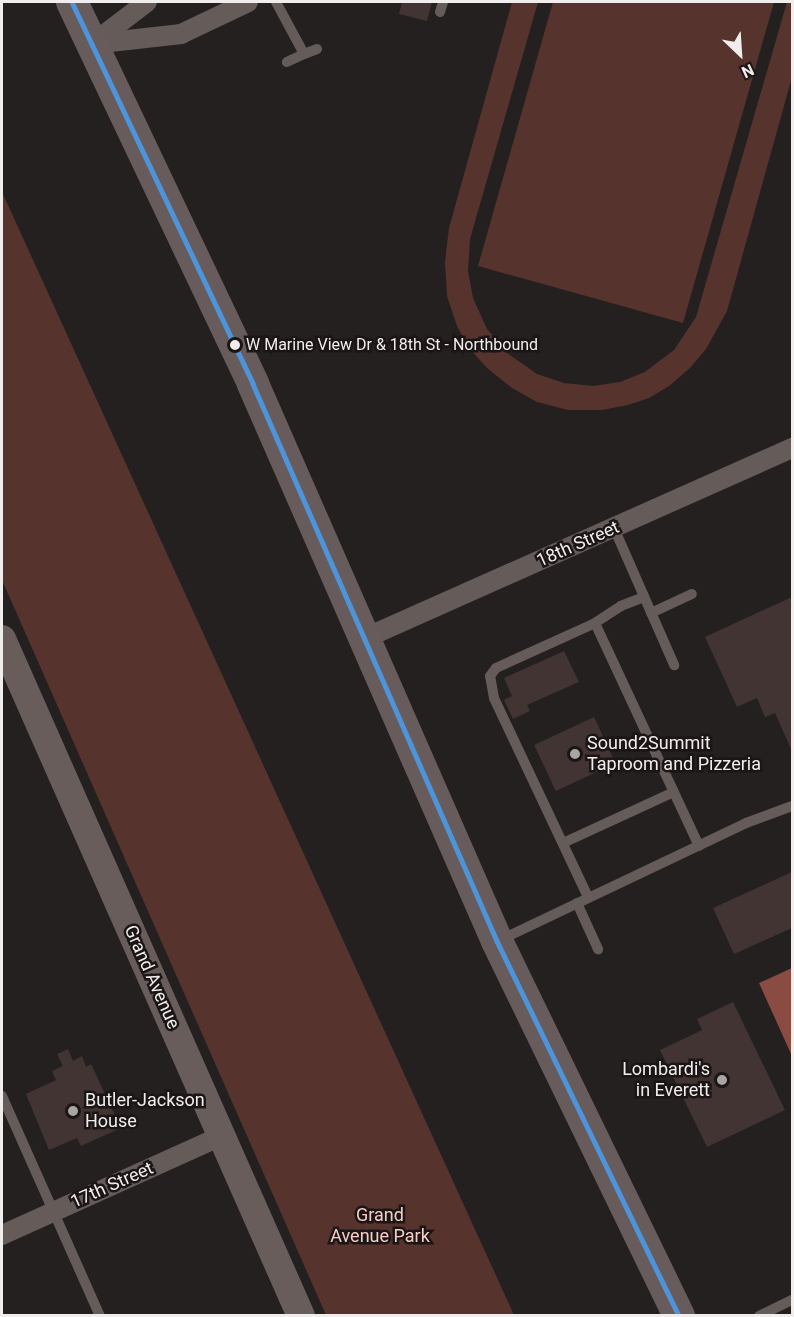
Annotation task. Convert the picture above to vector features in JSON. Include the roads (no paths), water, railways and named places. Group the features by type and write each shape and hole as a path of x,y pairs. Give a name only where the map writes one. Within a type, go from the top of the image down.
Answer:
{"main road":[{"path":"72,2 253,384 497,941 679,1316"}],"street":[{"path":"92,44 147,2"},
{"path":"92,44 181,34 248,2"},
{"name":"18th Street","path":"363,639 792,448"},
{"name":"Grand Avenue","path":"4,653 223,1135 301,1316"},
{"name":"17th Street","path":"2,1235 223,1135"}],"lane":[{"path":"276,2 304,54"},
{"path":"287,62 317,49"},
{"path":"766,459 792,453"},
{"path":"614,528 674,665"},
{"path":"651,613 692,594"},
{"path":"588,897 494,698 490,676 496,668 595,623 621,606 644,597"},
{"path":"595,623 699,846"},
{"path":"563,843 674,792"},
{"path":"497,941 746,823 792,806"},
{"path":"577,903 598,949"},
{"path":"2,1096 100,1316"},
{"path":"759,1316 792,1300"}],"place":[{"name":"W Marine View Dr & 18th St - Northbound","path":"235,345"},
{"name":"Sound2Summit Taproom and Pizzeria","path":"575,754"},
{"name":"Lombardi's in Everett","path":"722,1080"},
{"name":"Butler-Jackson House","path":"73,1111"}],"park label":[{"name":"Grand Avenue Park","path":"380,1226"}]}
